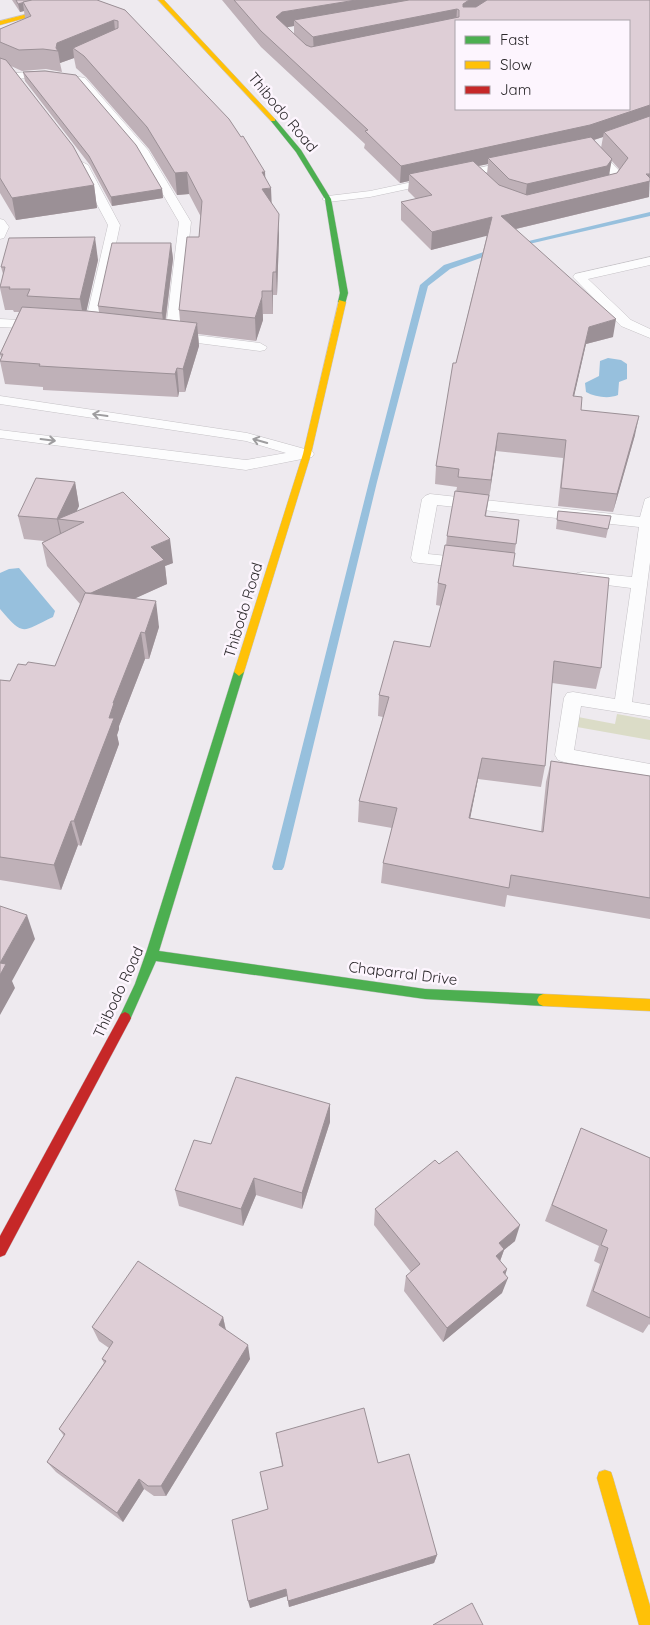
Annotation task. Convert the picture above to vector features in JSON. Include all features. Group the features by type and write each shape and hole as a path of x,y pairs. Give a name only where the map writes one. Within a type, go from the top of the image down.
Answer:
{"street":[{"path":"0,23 88,0"},
{"name":"Thibodo Road","path":"0,1250 135,999 153,955 169,897 307,454 344,293 328,199 299,151 260,104 161,0"},
{"name":"Chaparral Drive","path":"153,955 425,994 650,1005"},
{"path":"605,1478 646,1625"}],"lane":[{"path":"65,67 82,80 144,152 185,222 172,336"},
{"path":"0,74 14,76 46,74 82,80"},
{"path":"14,76 26,91"},
{"path":"590,190 609,186 617,175 591,146"},
{"path":"77,158 114,225 91,328"},
{"path":"328,199 370,194 478,175 523,161"},
{"path":"0,223 3,227 0,235"},
{"path":"650,261 579,277 626,323 650,334"},
{"path":"0,323 55,326"},
{"path":"154,334 260,347"},
{"path":"0,400 247,437 307,454"},
{"path":"0,434 246,465 307,454"},
{"path":"486,566 419,558 430,499 647,523"},
{"path":"623,707 650,502"},
{"path":"572,576 639,583"},
{"path":"650,712 573,698 564,755 650,771"}],"green space":[{"path":"617,714 650,720 650,740 577,727 578,717 615,724"}],"water":[{"path":"608,358 621,360 627,364 627,379 619,382 618,395 602,397 586,392 585,383 599,376 600,361"},
{"path":"19,568 55,611 53,617 24,629 14,624 0,609 0,573 9,569"}],"building":[{"path":"16,0 32,0 18,4"},
{"path":"32,0 97,0 125,10 229,119 241,137 243,136 265,172 262,172 271,188 262,189 279,214 276,272 273,272 272,291 262,291 262,297 255,318 179,310 187,237 199,237 202,201 187,172 175,173 147,127 84,56 73,48 118,28 118,21 114,20 57,43 56,48 58,51 43,49 19,50 0,42 0,29 31,16 23,2"},
{"path":"234,0 356,0 282,12 276,17 306,45 311,47 459,17 459,10 457,9 313,37 294,20 409,0 469,0 463,4 463,7 476,7 487,0 650,0 650,105 590,125 401,166 365,131 368,130 261,31"},
{"path":"0,58 6,60 73,146 94,185 12,198 0,178"},
{"path":"45,71 76,75 136,145 162,189 111,197 89,156 23,72"},
{"path":"650,116 650,174 646,174 650,181 501,216 616,319 589,327 573,396 582,397 581,410 639,416 617,494 561,488 566,440 498,433 491,480 458,477 459,469 436,466 453,363 456,363 492,217 432,232 401,202 432,195 409,174 473,161 499,185 527,195 617,173 628,158 604,132"},
{"path":"591,137 612,159 607,166 527,184 509,179 488,158"},
{"path":"95,237 80,299 27,296 30,289 0,287 5,267 1,267 9,238"},
{"path":"112,243 171,243 162,313 98,306"},
{"path":"22,307 87,311 197,323 183,369 177,368 175,374 39,366 40,364 0,361 3,354 0,354"},
{"path":"36,478 75,482 57,519 18,516"},
{"path":"455,491 489,495 485,516 519,520 516,544 447,536"},
{"path":"123,492 170,539 151,547 164,560 91,593 86,593 42,543 84,522 58,519"},
{"path":"558,511 611,516 608,529 557,520"},
{"path":"445,545 515,553 513,566 609,578 601,668 554,661 545,766 482,758 469,818 543,832 551,761 650,776 650,898 511,875 509,888 383,863 397,808 359,801 389,697 379,695 394,641 430,647 446,585 438,583"},
{"path":"85,593 156,601 145,633 141,632 113,703 109,718 114,718 74,821 71,821 54,865 0,857 0,680 10,681 18,664 26,665 28,662 55,666"},
{"path":"0,906 27,915 0,963"},
{"path":"0,963 6,964 0,975"},
{"path":"236,1077 330,1104 302,1193 254,1178 241,1209 175,1190 194,1140 211,1144"},
{"path":"581,1128 650,1158 650,1318 593,1291 608,1248 601,1245 607,1230 552,1205"},
{"path":"457,1151 520,1225 499,1243 504,1249 496,1256 507,1269 503,1272 508,1278 447,1328 406,1276 420,1264 375,1209 435,1160 439,1164"},
{"path":"138,1261 223,1317 219,1325 248,1345 161,1486 148,1486 139,1479 117,1513 47,1462 65,1434 59,1429 106,1361 102,1359 113,1342 92,1327"},
{"path":"364,1408 378,1463 409,1454 437,1555 288,1601 286,1589 248,1601 232,1520 268,1509 260,1472 283,1466 276,1433"},
{"path":"472,1603 483,1625 433,1625"}],"waterway":[{"path":"516,245 650,214"},
{"path":"278,867 373,482 424,285 447,267 496,251"}],"traffic: fast":[{"path":"273,120 299,151 328,199 344,293 342,302"},
{"path":"125,1018 141,984 153,950 239,672"},
{"path":"153,955 425,994 543,1000"}],"traffic: slow":[{"path":"0,23 88,0"},
{"path":"161,0 273,120"},
{"path":"239,672 307,454 342,302"},
{"path":"543,1000 650,1005"},
{"path":"605,1478 647,1625"}],"traffic: jam":[{"path":"0,1250 125,1018"}]}
